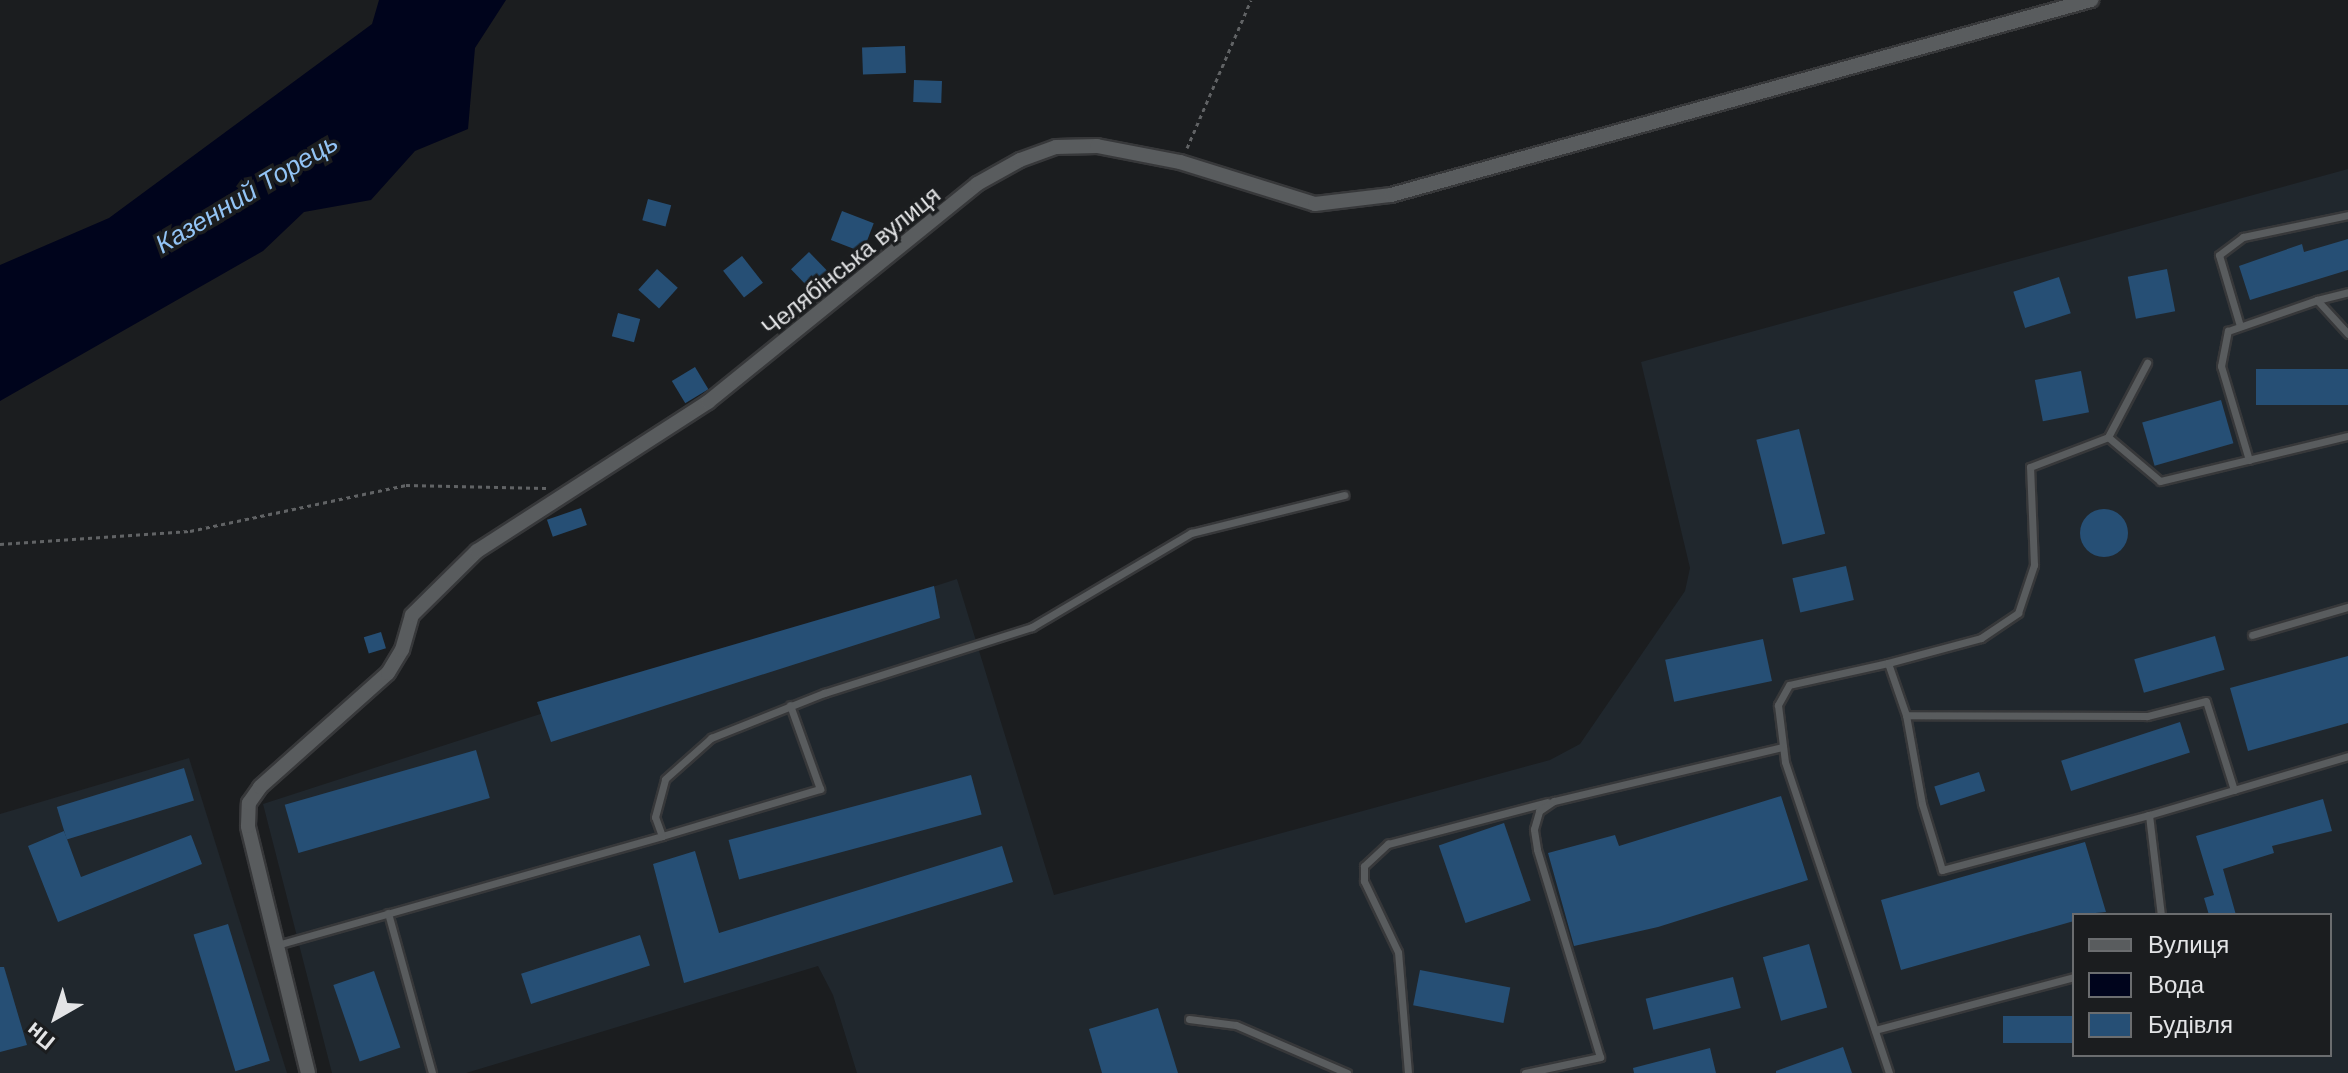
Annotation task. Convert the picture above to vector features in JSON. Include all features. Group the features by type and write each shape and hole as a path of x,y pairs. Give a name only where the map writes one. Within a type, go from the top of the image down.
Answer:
{"street":[{"name":"Челябінська вулиця","path":"277,945 248,826 249,803 279,767 388,673 402,650 412,615 426,597 477,551 708,402 977,184 1020,160 1056,147 1097,146 1180,162 1315,204 1391,195 2091,0"},
{"path":"277,945 308,1073"}],"lane":[{"path":"2240,326 2219,255 2243,237 2348,215"},
{"path":"2249,460 2221,366 2228,331 2348,292"},
{"path":"2317,300 2348,334"},
{"path":"1889,1073 1783,747 1778,705 1789,685 1981,638 2018,613 2034,565 2030,467 2108,437 2147,363"},
{"path":"2108,437 2160,481 2348,436"},
{"path":"662,836 655,817 657,799 665,779 711,738 790,705 1032,627 1191,533 1344,495"},
{"path":"2252,635 2348,607"},
{"path":"1888,663 1906,715 1922,804 1942,870 2149,815 2348,756"},
{"path":"1906,715 2147,716 2206,701 2234,790"},
{"path":"277,945 820,789 790,705"},
{"path":"1408,1073 1398,952 1364,881 1364,866 1388,844 1783,747"},
{"path":"1525,1073 1600,1057 1537,849 1539,811 1554,801"},
{"path":"2149,815 2161,913"},
{"path":"388,913 432,1073"},
{"path":"1875,1030 2072,978"},
{"path":"1189,1019 1236,1025 1347,1073"}],"path":[{"path":"1180,162 1237,42 1251,0"},
{"path":"0,544 190,531 406,485 574,488"}],"shaded area":[{"path":"2348,169 2348,1073 857,1073 833,995 818,966 466,1073 332,1073 263,804 957,579 1054,895 1550,760 1580,744 1685,591 1690,568 1641,362"},
{"path":"189,758 287,1073 0,1073 0,814"}],"water":[{"name":"Казенний Торець","path":"379,0 506,0 475,48 468,129 415,151 371,200 304,212 263,251 0,401 0,265 109,218 372,24"}],"building":[{"path":"905,46 906,73 863,74 862,48"},
{"path":"914,80 942,81 941,103 913,102"},
{"path":"648,199 671,205 665,226 642,220"},
{"path":"842,211 874,223 863,252 831,240"},
{"path":"2348,239 2348,270 2250,300 2239,266 2302,244 2304,252"},
{"path":"809,252 830,274 812,291 791,269"},
{"path":"742,256 763,283 744,298 723,271"},
{"path":"657,269 678,288 659,309 638,290"},
{"path":"2167,269 2175,311 2136,319 2128,277"},
{"path":"2059,277 2071,313 2025,328 2013,292"},
{"path":"618,313 640,319 634,342 612,336"},
{"path":"695,367 708,389 685,403 672,381"},
{"path":"2256,369 2348,369 2348,405 2256,405"},
{"path":"2081,371 2089,412 2043,421 2035,380"},
{"path":"2221,400 2233,443 2155,466 2142,423"},
{"path":"1799,429 1825,534 1782,544 1756,440"},
{"path":"581,508 587,525 553,537 547,520"},
{"path":"2104,509 2121,516 2128,533 2121,550 2104,557 2087,550 2080,533 2087,516"},
{"path":"1846,566 1854,600 1800,612 1792,578"},
{"path":"934,586 940,618 551,742 537,702"},
{"path":"381,632 386,648 369,654 364,637"},
{"path":"2215,636 2225,670 2144,693 2134,659"},
{"path":"1763,639 1772,681 1674,702 1665,660"},
{"path":"2348,656 2348,723 2248,751 2230,688"},
{"path":"2180,722 2190,752 2071,791 2061,761"},
{"path":"476,750 490,798 298,853 285,805"},
{"path":"184,768 194,801 67,839 57,807"},
{"path":"1979,772 1985,791 1940,806 1934,787"},
{"path":"971,775 982,815 739,880 729,840"},
{"path":"1781,796 1808,880 1658,927 1574,946 1548,853 1615,835 1619,846"},
{"path":"2323,799 2332,831 2272,846 2274,853 2223,869 2235,913 2208,913 2204,898 2214,895 2196,836"},
{"path":"1504,823 1531,901 1465,923 1439,845"},
{"path":"64,831 81,877 191,835 202,864 58,922 28,846"},
{"path":"2085,842 2106,912 2072,913 2072,922 1901,970 1881,900"},
{"path":"1002,846 1013,882 684,983 653,864 695,851 719,933"},
{"path":"228,924 270,1061 235,1071 194,935"},
{"path":"640,935 650,965 531,1004 521,974"},
{"path":"1809,944 1827,1007 1781,1021 1763,957"},
{"path":"0,967 4,967 27,1045 0,1052"},
{"path":"1420,970 1510,988 1503,1023 1413,1005"},
{"path":"374,971 400,1048 360,1062 333,985"},
{"path":"1733,977 1741,1008 1653,1030 1646,999"},
{"path":"1158,1008 1178,1073 1102,1073 1089,1029"},
{"path":"2003,1016 2072,1016 2072,1043 2003,1043"},
{"path":"1843,1047 1852,1073 1776,1073 1776,1071"},
{"path":"1710,1048 1716,1073 1634,1073 1633,1068"}]}
